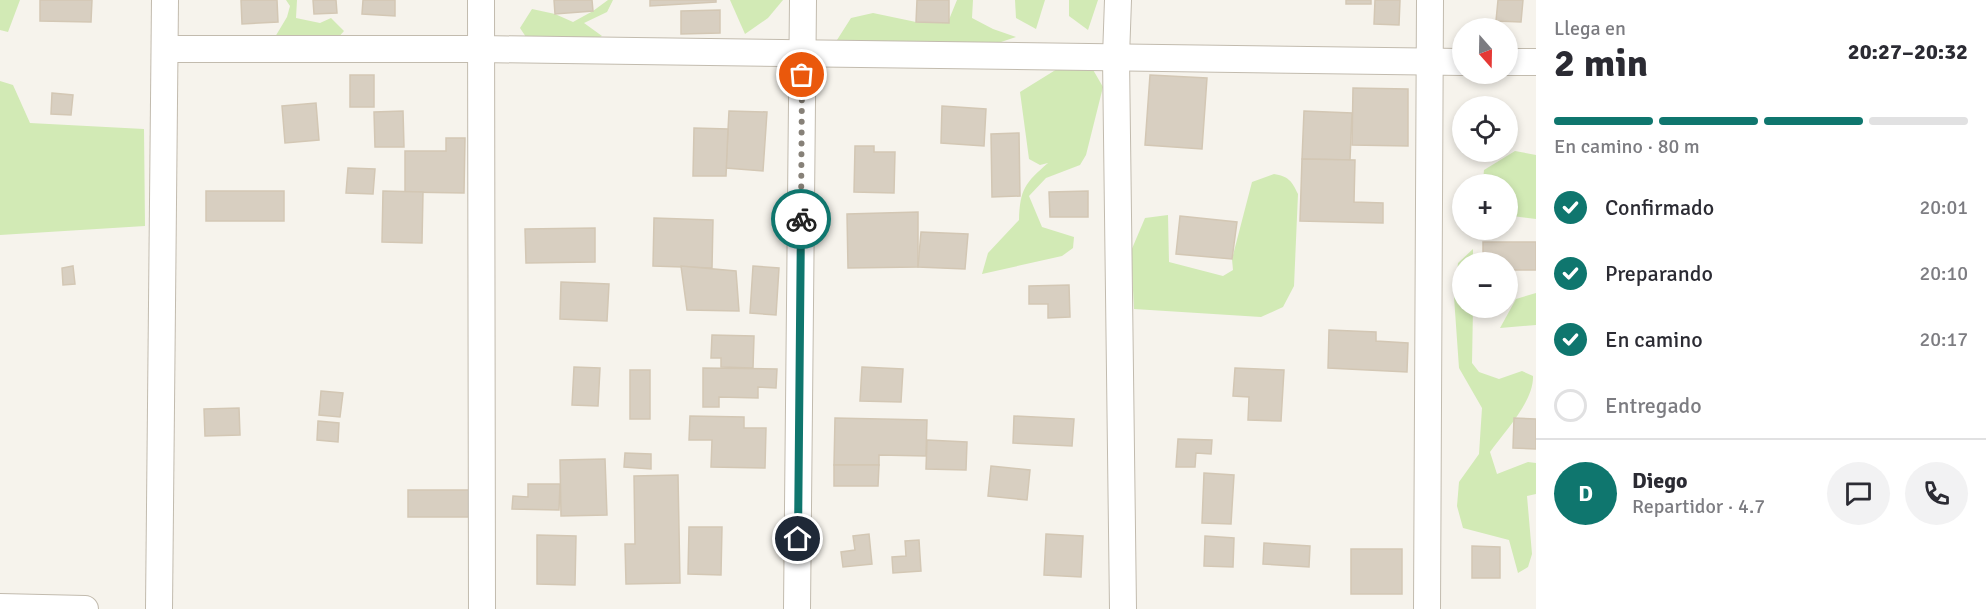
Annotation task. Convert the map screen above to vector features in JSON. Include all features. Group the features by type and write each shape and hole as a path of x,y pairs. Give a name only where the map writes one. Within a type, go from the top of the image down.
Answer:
{"street":[{"path":"159,609 165,0"},
{"path":"481,0 482,609"},
{"path":"797,609 803,0"},
{"path":"1118,0 1116,57 1123,609"},
{"path":"1427,609 1430,0"},
{"path":"166,49 802,52 1452,62"},
{"path":"1518,62 1536,62"},
{"path":"0,607 85,609"}],"green space":[{"path":"0,0 20,0 8,32 0,30"},
{"path":"286,0 297,0 296,18 320,23 331,18 344,31 336,40 275,37 287,17 290,6"},
{"path":"608,0 613,0 607,12 584,23 602,36 579,45 528,40 520,28 532,9 555,14 573,22"},
{"path":"730,0 783,0 768,18 745,34"},
{"path":"957,0 973,0 972,18 1016,37 995,44 859,47 837,40 851,18 873,13 916,22 948,22"},
{"path":"1015,0 1045,0 1036,29 1016,18"},
{"path":"1069,0 1098,0 1088,30 1069,16"},
{"path":"1070,61 1092,68 1103,87 1086,155 1080,165 1046,178 1029,196 1042,227 1074,237 1073,248 1062,256 982,274 988,253 1019,220 1025,187 1048,163 1040,165 1029,159 1020,92"},
{"path":"0,81 13,85 30,123 144,129 145,226 0,235"},
{"path":"1518,152 1536,155 1536,219 1518,217 1518,174 1484,174 1484,170 1497,162 1518,162"},
{"path":"1274,174 1289,180 1298,194 1294,286 1283,307 1261,317 1134,309 1131,251 1145,218 1168,215 1169,262 1223,276 1233,270 1232,259 1252,182"},
{"path":"1536,293 1536,325 1500,328 1506,318 1518,318 1518,298"},
{"path":"1455,318 1473,318 1472,363 1479,372 1499,379 1522,371 1533,376 1532,386 1524,405 1490,452 1497,474 1528,462 1536,463 1536,494 1527,496 1532,554 1528,567 1518,573 1509,540 1463,528 1457,506 1459,482 1479,454 1482,408 1459,368"}],"building":[{"path":"40,0 92,0 91,22 40,21"},
{"path":"241,0 277,0 278,22 242,24"},
{"path":"313,0 336,0 337,13 314,14"},
{"path":"363,0 395,0 395,16 362,14"},
{"path":"554,0 592,0 593,11 555,14"},
{"path":"650,0 716,0 716,2 650,6"},
{"path":"917,0 949,0 949,23 916,22"},
{"path":"1346,0 1371,0 1371,4 1346,4"},
{"path":"1375,0 1400,0 1399,25 1374,24"},
{"path":"1498,0 1523,0 1521,22 1518,22 1518,18 1496,18"},
{"path":"720,10 720,33 681,34 681,11"},
{"path":"350,75 374,75 374,107 350,107"},
{"path":"1150,75 1207,78 1202,149 1145,145"},
{"path":"1353,88 1408,89 1408,146 1352,145"},
{"path":"52,93 73,95 71,115 51,114"},
{"path":"316,103 319,140 285,143 282,106"},
{"path":"942,106 986,109 984,146 941,143"},
{"path":"403,111 404,147 375,147 374,112"},
{"path":"729,111 767,112 763,171 726,168"},
{"path":"1304,111 1352,113 1350,160 1302,159"},
{"path":"694,128 728,129 726,176 693,176"},
{"path":"1019,133 1020,196 992,197 991,134"},
{"path":"446,138 465,138 464,193 405,192 405,151 446,151"},
{"path":"855,146 874,146 874,152 895,152 894,193 854,192"},
{"path":"1302,159 1355,160 1354,202 1383,203 1383,223 1300,221"},
{"path":"348,168 375,169 373,194 346,193"},
{"path":"206,191 284,191 284,221 206,221"},
{"path":"383,191 423,192 422,243 382,242"},
{"path":"1088,191 1088,217 1050,217 1049,192"},
{"path":"918,212 918,267 848,268 847,214"},
{"path":"1180,216 1237,222 1232,259 1176,254"},
{"path":"654,218 713,220 712,268 653,266"},
{"path":"595,228 595,262 526,263 525,229"},
{"path":"921,232 968,234 965,269 918,267"},
{"path":"1483,242 1536,242 1536,270 1518,270 1518,252 1483,252"},
{"path":"73,266 75,284 63,285 62,268"},
{"path":"681,266 736,271 739,311 687,310"},
{"path":"753,266 779,268 776,315 750,313"},
{"path":"561,282 609,284 607,321 560,319"},
{"path":"1069,285 1070,317 1048,318 1048,304 1029,304 1029,286"},
{"path":"1329,330 1376,332 1376,341 1408,343 1407,372 1328,368"},
{"path":"712,335 754,336 753,368 721,367 721,358 711,358"},
{"path":"574,367 600,368 598,406 572,405"},
{"path":"862,367 903,369 901,402 860,401"},
{"path":"703,368 777,369 776,388 758,387 758,398 719,397 719,407 703,407"},
{"path":"1235,368 1284,370 1281,421 1248,420 1249,397 1233,396"},
{"path":"630,370 650,370 650,419 630,419"},
{"path":"321,391 343,393 340,417 319,415"},
{"path":"239,408 240,435 205,436 204,409"},
{"path":"690,416 744,417 744,428 766,428 765,468 711,467 712,440 689,440"},
{"path":"1014,416 1074,419 1072,446 1013,443"},
{"path":"835,418 927,420 926,456 879,455 879,465 834,465"},
{"path":"1514,418 1536,419 1536,449 1513,448"},
{"path":"318,421 339,423 338,442 317,440"},
{"path":"1178,439 1212,440 1211,454 1196,453 1195,467 1176,467"},
{"path":"927,440 967,442 966,470 926,469"},
{"path":"625,453 651,454 651,469 624,467"},
{"path":"605,459 607,515 561,516 560,460"},
{"path":"834,465 879,465 878,486 834,486"},
{"path":"991,466 1030,470 1027,500 988,496"},
{"path":"1204,473 1234,475 1231,524 1202,523"},
{"path":"678,475 680,583 626,584 625,544 635,544 634,476"},
{"path":"528,484 560,484 559,510 512,509 513,496 528,497"},
{"path":"408,490 475,490 475,517 408,517"},
{"path":"689,527 722,527 721,575 688,574"},
{"path":"869,534 872,564 843,567 841,552 855,550 853,536"},
{"path":"1046,534 1083,536 1081,577 1044,575"},
{"path":"537,535 576,536 575,585 537,584"},
{"path":"1205,536 1234,538 1233,567 1204,566"},
{"path":"919,540 921,571 893,573 892,557 906,556 905,541"},
{"path":"1264,543 1310,546 1309,567 1263,564"},
{"path":"1472,546 1500,547 1500,578 1472,578"},
{"path":"1351,549 1402,549 1402,594 1351,594"}],"way so far":[{"path":"801,219 802,75"}],"route":[{"path":"798,539 801,219"}]}
